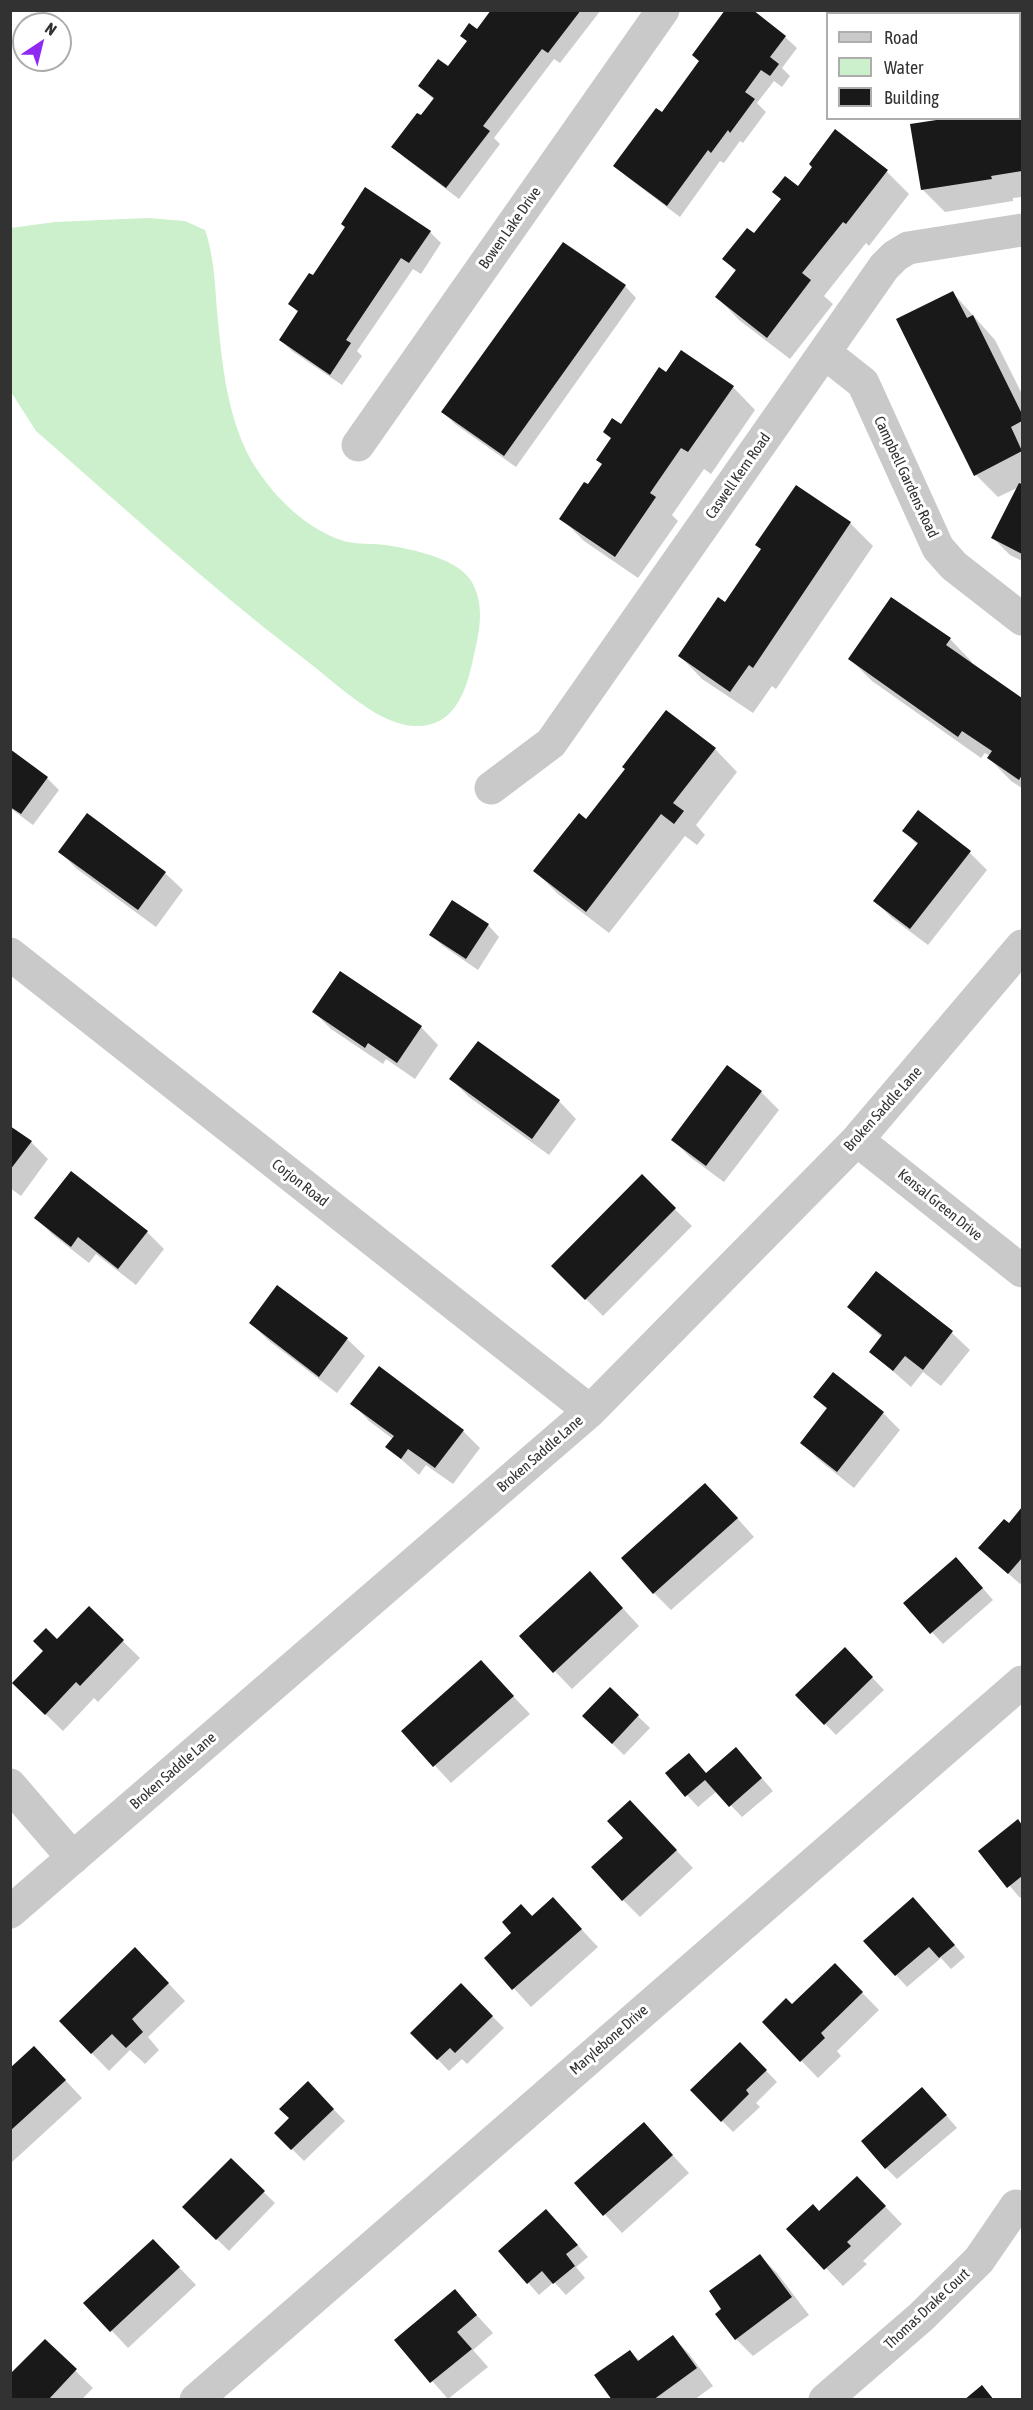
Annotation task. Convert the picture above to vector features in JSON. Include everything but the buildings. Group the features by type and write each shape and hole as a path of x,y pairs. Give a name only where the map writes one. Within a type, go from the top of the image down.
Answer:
{"street":[{"name":"Bowen Lake Drive","path":"358,445 663,10"},
{"name":"Caswell Kern Road","path":"491,788 551,743 884,267 908,248 1023,230"},
{"name":"Campbell Gardens Road","path":"825,353 863,383 938,548 954,566 1023,620"},
{"name":"Broken Saddle Lane","path":"10,1912 590,1411 857,1140 1023,946"},
{"name":"Corjon Road","path":"10,954 590,1411"},
{"name":"Kensal Green Drive","path":"857,1140 1023,1271"},
{"name":"Marylebone Drive","path":"196,2400 1023,1682"},
{"path":"10,1785 73,1858"},
{"name":"Thomas Drake Court","path":"825,2400 921,2317 979,2260 1016,2206"}],"water":[{"path":"148,218 185,221 205,230 215,280 221,351 232,412 246,450 273,491 294,512 331,536 349,542 380,544 434,556 467,575 473,584 480,614 472,664 461,697 448,715 439,721 429,725 401,724 377,714 347,693 198,572 36,431 11,392 11,228 55,222"}]}
